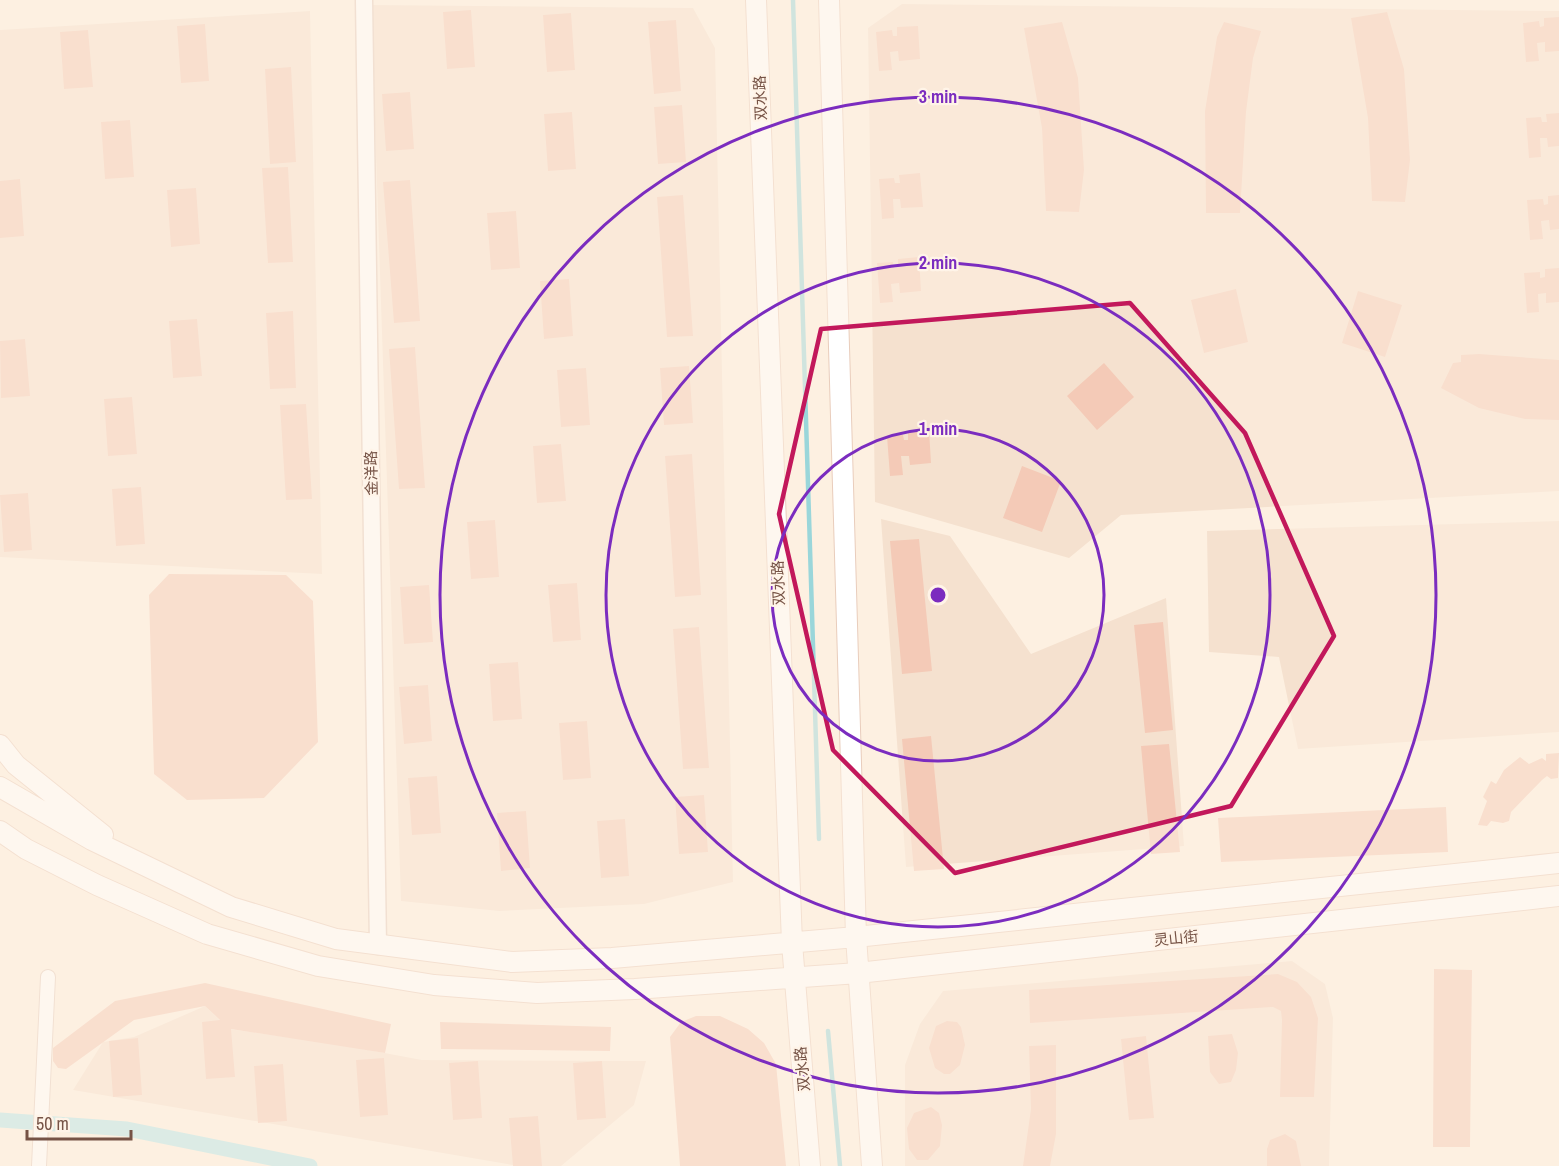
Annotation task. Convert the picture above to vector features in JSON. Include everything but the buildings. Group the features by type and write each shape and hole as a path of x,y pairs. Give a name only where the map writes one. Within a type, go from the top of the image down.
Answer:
{"main road":[{"name":"双水路","path":"756,0 792,943 810,1166"},
{"path":"829,0 856,937 872,1166"},
{"path":"0,745 16,765 136,861"},
{"path":"0,787 92,840 231,907 336,939 512,962 612,958 856,937 1559,863"},
{"path":"0,831 26,849"},
{"path":"0,842 26,849"},
{"name":"灵山街","path":"26,849 97,885 207,934 329,968 434,986 537,993 635,989 858,973 1559,896"}],"street":[{"name":"金洋路","path":"364,0 378,946"},
{"path":"39,1166 48,977"}],"highlighted area":[{"path":"1130,303 1245,433 1334,636 1231,806 955,873 833,750 779,514 821,329"}],"shaded area":[{"path":"902,4 1559,11 1559,491 1121,515 1069,558 875,502 868,28"},
{"path":"371,5 693,8 715,48 733,882 644,904 499,911 401,901"},
{"path":"310,11 322,574 0,557 0,30"},
{"path":"881,519 950,536 1031,654 1166,598 1184,846 906,867"},
{"path":"1559,521 1559,732 1298,749 1279,657 1209,652 1207,531"},
{"path":"1292,961 1325,984 1333,1018 1329,1166 905,1166 905,1065 920,1024 943,991"},
{"path":"205,1006 229,1029 342,1045 422,1060 646,1061 634,1105 561,1166 519,1166 73,1090 103,1042 134,1037"}],"waterway":[{"path":"793,0 819,839"},
{"path":"828,1031 840,1166"},
{"path":"0,1120 127,1129 310,1166"}]}
